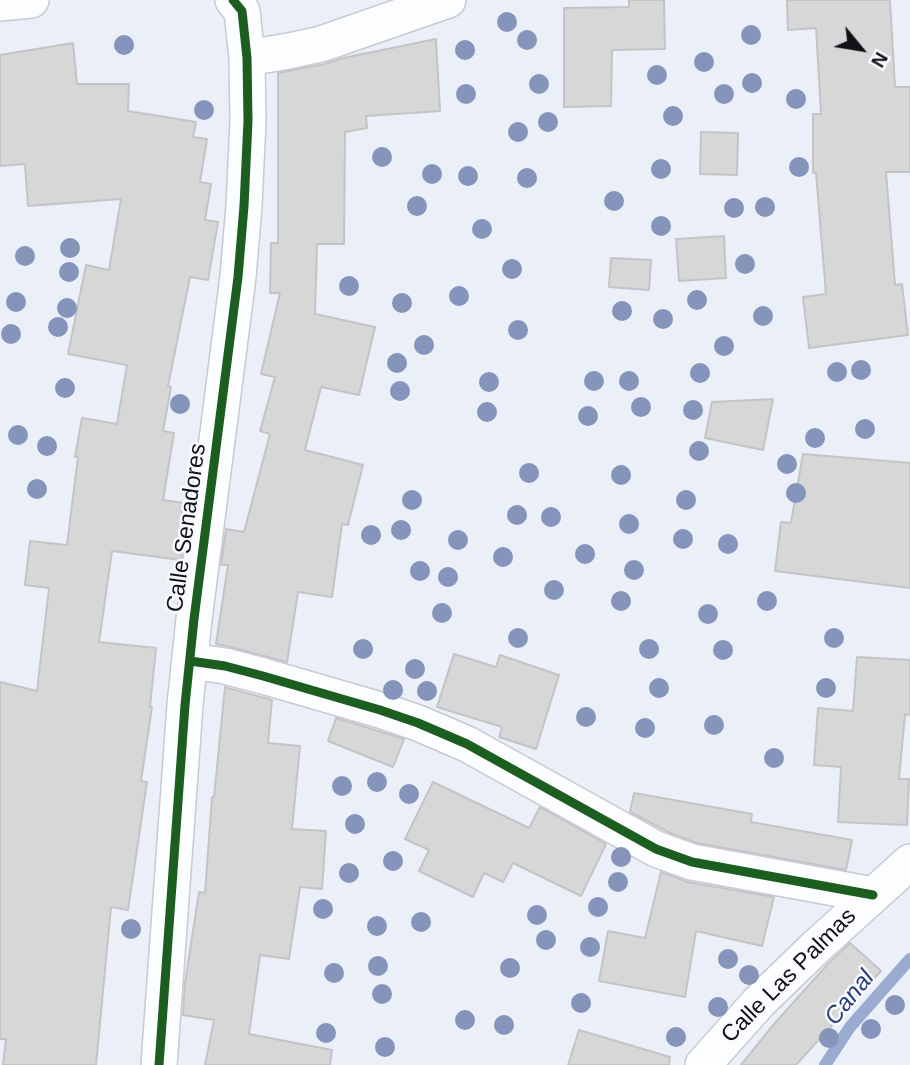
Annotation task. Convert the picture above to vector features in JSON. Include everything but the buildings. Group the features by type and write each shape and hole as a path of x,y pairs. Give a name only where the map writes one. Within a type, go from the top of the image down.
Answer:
{"street":[{"path":"0,3 31,0"},
{"name":"Calle Senadores","path":"159,1065 179,769 194,619 238,278 244,206 248,121 247,58 242,10 233,0"},
{"path":"247,58 320,44 448,0"},
{"path":"190,661 225,666 263,676 418,723 467,744 656,849 692,862 873,895"},
{"name":"Calle Las Palmas","path":"703,1065 759,1002 910,862"}],"waterway":[{"name":"Canal","path":"825,1065 850,1027 910,959"}],"cycle path":[{"path":"159,1065 185,705 238,277 244,206 248,121 247,58 242,11 233,0"},
{"path":"190,661 225,666 263,676 418,723 467,744 656,849 692,862 873,895"}]}
